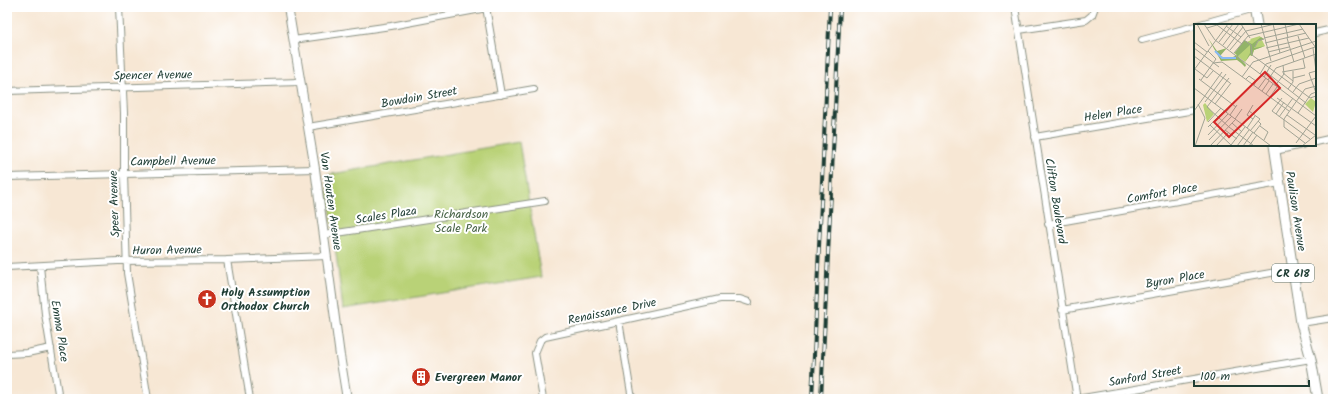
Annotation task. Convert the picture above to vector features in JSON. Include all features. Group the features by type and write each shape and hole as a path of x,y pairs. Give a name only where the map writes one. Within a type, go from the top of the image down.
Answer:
{"main road":[{"name":"Van Houten Avenue","path":"288,7 315,169 347,399"},
{"path":"1254,8 1256,24"},
{"name":"Paulison Avenue","path":"1275,148 1301,323 1311,359 1318,399"}],"street":[{"name":"Speer Avenue","path":"119,7 124,113 127,273 148,399"},
{"path":"293,40 391,26 488,7 501,95"},
{"name":"Clifton Boulevard","path":"1015,7 1048,224 1077,399"},
{"path":"1019,30 1086,20 1092,15 1095,7"},
{"path":"1199,24 1254,8"},
{"path":"1142,40 1194,26"},
{"path":"1316,33 1333,29"},
{"name":"Spencer Avenue","path":"7,91 300,82"},
{"name":"Bowdoin Street","path":"308,127 534,89"},
{"name":"Helen Place","path":"1035,137 1194,110"},
{"path":"1316,142 1333,138"},
{"path":"1275,148 1293,146"},
{"name":"Campbell Avenue","path":"7,177 315,169"},
{"name":"Comfort Place","path":"1048,224 1280,183"},
{"name":"Scales Plaza","path":"324,236 545,201"},
{"name":"Huron Avenue","path":"7,267 118,261 227,260 327,256"},
{"path":"227,260 250,399"},
{"name":"Emma Place","path":"40,266 45,314 59,399"},
{"name":"Byron Place","path":"1062,310 1293,268"},
{"name":"Renaissance Drive","path":"543,399 535,353 540,342 546,337 720,299 740,299 749,302"},
{"path":"1301,323 1333,318"},
{"path":"619,321 632,399"},
{"path":"7,354 27,353 51,348"},
{"name":"Sanford Street","path":"1077,399 1311,359"}],"green space":[{"name":"Richardson Scale Park","path":"519,142 541,277 343,309 326,175"}],"railway":[{"path":"812,399 830,7"},
{"path":"821,399 840,7"}],"place":[{"name":"Holy Assumption Orthodox Church","path":"207,299"},
{"name":"Evergreen Manor","path":"421,377"}]}
